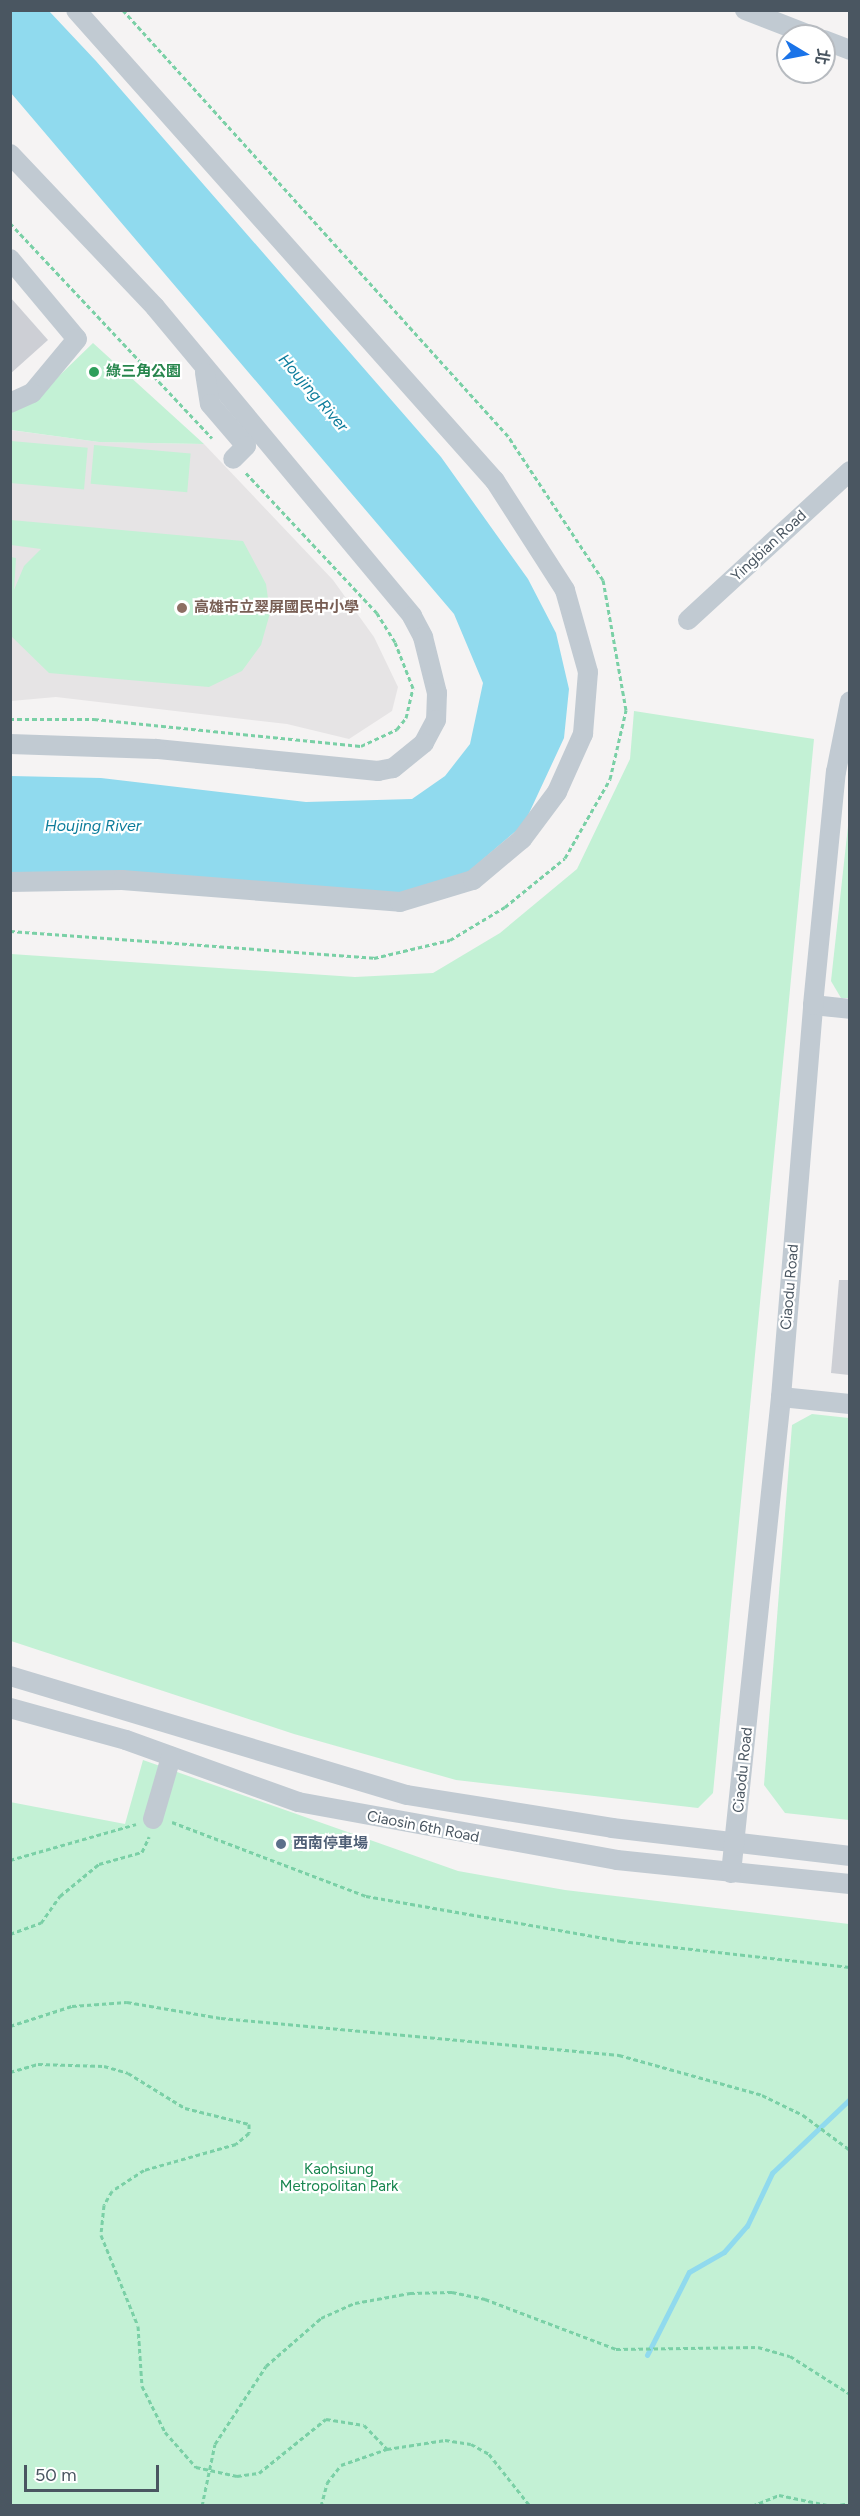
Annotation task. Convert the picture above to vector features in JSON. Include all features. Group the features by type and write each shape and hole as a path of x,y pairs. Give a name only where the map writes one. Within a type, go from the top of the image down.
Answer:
{"street":[{"path":"10,882 122,880 400,902 473,880 522,839 557,792 583,734 588,672 565,590 495,481 76,10"},
{"path":"745,10 781,24"},
{"path":"10,154 155,307 205,371 412,616 435,675 431,731 410,757 378,771 156,749 10,744"},
{"path":"10,259 77,339 32,393 10,403"},
{"path":"205,371 210,404 246,446 232,459"},
{"name":"Yingbian Road","path":"688,620 849,471"},
{"name":"Ciaodu Road","path":"731,1873 781,1396 813,1005 849,701"},
{"path":"813,1005 849,1009"},
{"path":"781,1396 849,1404"},
{"name":"Ciaosin 6th Road","path":"10,1676 407,1795 849,1856"},
{"name":"Ciaosin 6th Road","path":"10,1708 171,1757 298,1802 617,1860 849,1884"},
{"path":"153,1819 171,1757"}],"path":[{"path":"10,223 377,614 395,642 413,688 406,718 397,729 361,746 94,720 10,719"},
{"path":"10,1934 48,1918 60,1896 99,1864 142,1852 153,1819"},
{"path":"10,1860 153,1819 366,1896 621,1941 849,1968"},
{"path":"10,2026 72,2006 127,2002 220,2018 619,2055 752,2092 803,2115 849,2150"},
{"path":"10,2072 38,2064 104,2066 128,2073 185,2108 249,2124 249,2133 236,2144 144,2170 112,2192 104,2205 101,2235 138,2326 142,2386 165,2432 206,2472 259,2474 326,2419 364,2425 387,2449"},
{"path":"202,2505 206,2472 229,2418 266,2366 321,2318 356,2303 452,2292 616,2349 651,2351 726,2344 758,2347 790,2356 849,2394"},
{"path":"321,2505 327,2483 341,2465 387,2449 445,2440 471,2444 489,2454 530,2505"},
{"path":"752,2505 779,2495 832,2505 849,2503"}],"shaded area":[{"name":"高雄市立翠屏國民中小學","path":"10,430 99,442 204,444 333,580 374,637 398,687 392,711 349,739 287,724 56,697 11,701"}],"green space":[{"name":"綠三角公園","path":"93,343 204,444 99,442 11,430 10,409 33,401"},
{"path":"11,441 88,448 84,490 10,483"},
{"path":"94,445 191,453 187,492 91,484"},
{"path":"11,520 243,541 266,584 270,613 261,645 242,671 209,687 49,673 11,636 11,557 16,558 14,590 24,566 41,549 11,545"},
{"path":"634,711 814,739 713,1793 698,1808 456,1780 294,1734 11,1641 11,954 355,977 433,973 500,933 577,869 630,759"},
{"path":"849,817 850,998 841,998 831,981"},
{"path":"812,1414 849,1418 849,1820 785,1813 764,1785 792,1425"},
{"name":"Kaohsiung Metropolitan Park","path":"143,1760 458,1871 565,1890 849,1924 849,2505 11,2505 10,1802 125,1824"}],"water":[{"name":"Houjing River","path":"10,11 49,11 96,61 441,457 528,579 556,633 569,689 564,738 524,824 460,879 389,896 11,874 11,776 101,778 306,802 412,799 445,776 470,744 483,683 454,614 11,93"}],"building":[{"path":"10,297 48,340 10,374"},
{"path":"839,1280 849,1280 849,1375 831,1373"}],"waterway":[{"path":"647,2355 689,2272 724,2252 747,2226 772,2173 850,2099"}],"place":[{"name":"綠三角公園","path":"94,372"},
{"name":"高雄市立翠屏國民中小學","path":"182,608"},
{"name":"西南停車場","path":"281,1844"}]}
